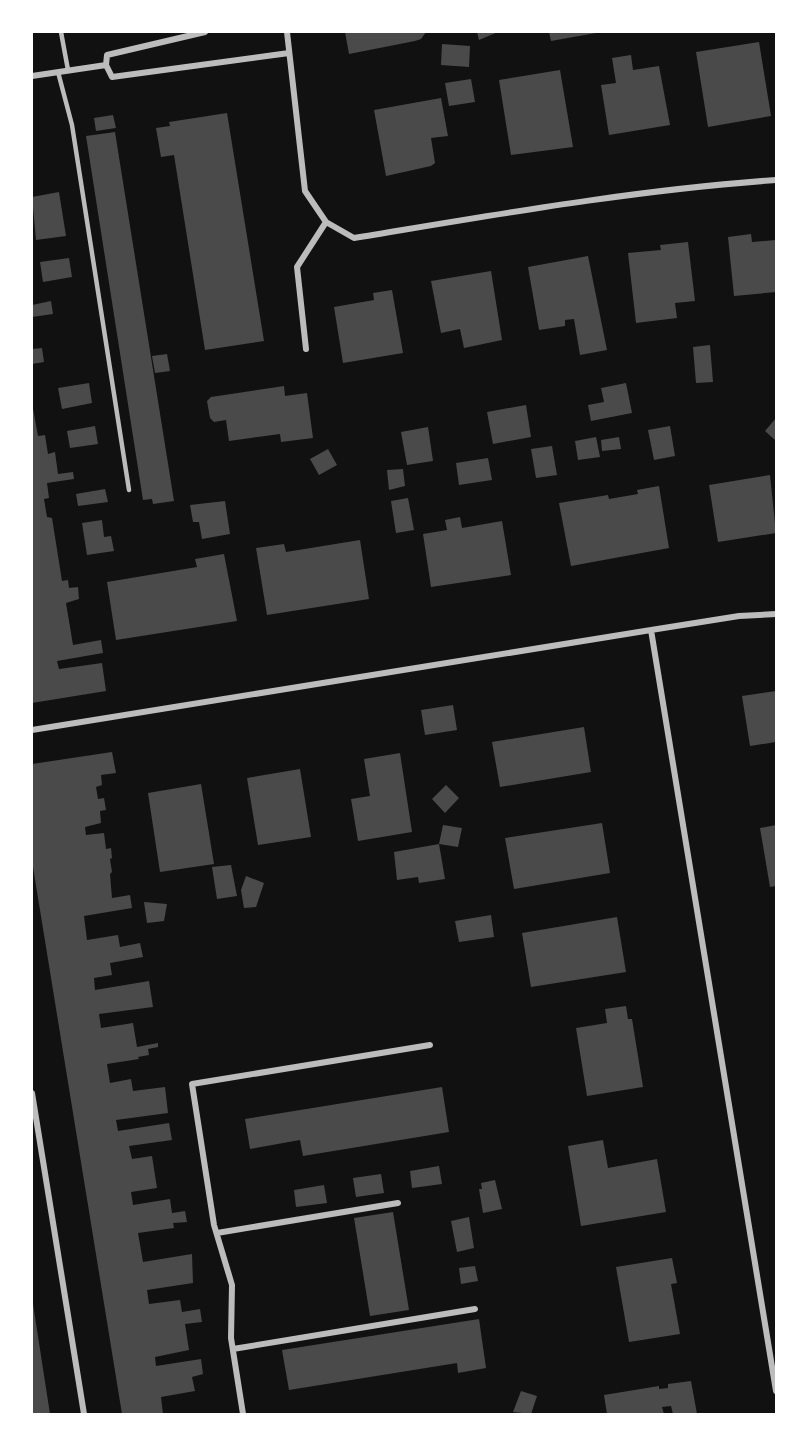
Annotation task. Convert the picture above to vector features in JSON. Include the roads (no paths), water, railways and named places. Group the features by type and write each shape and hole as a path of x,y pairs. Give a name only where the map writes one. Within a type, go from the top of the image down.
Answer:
{"street":[{"path":"205,32 107,55 106,65 112,77 289,53"},
{"path":"287,32 304,191 326,222 354,238 601,198 700,185 777,180"},
{"path":"32,76 106,65"},
{"path":"306,349 297,267 326,222"},
{"path":"32,730 739,616 777,614"},
{"path":"651,630 777,1391"},
{"path":"243,1414 233,1349 232,1285 217,1233 192,1084 430,1045"},
{"path":"32,1093 84,1414"},
{"path":"217,1233 398,1203"},
{"path":"233,1349 475,1309"}],"lane":[{"path":"61,32 68,70"},
{"path":"58,72 72,125 129,490"}]}
